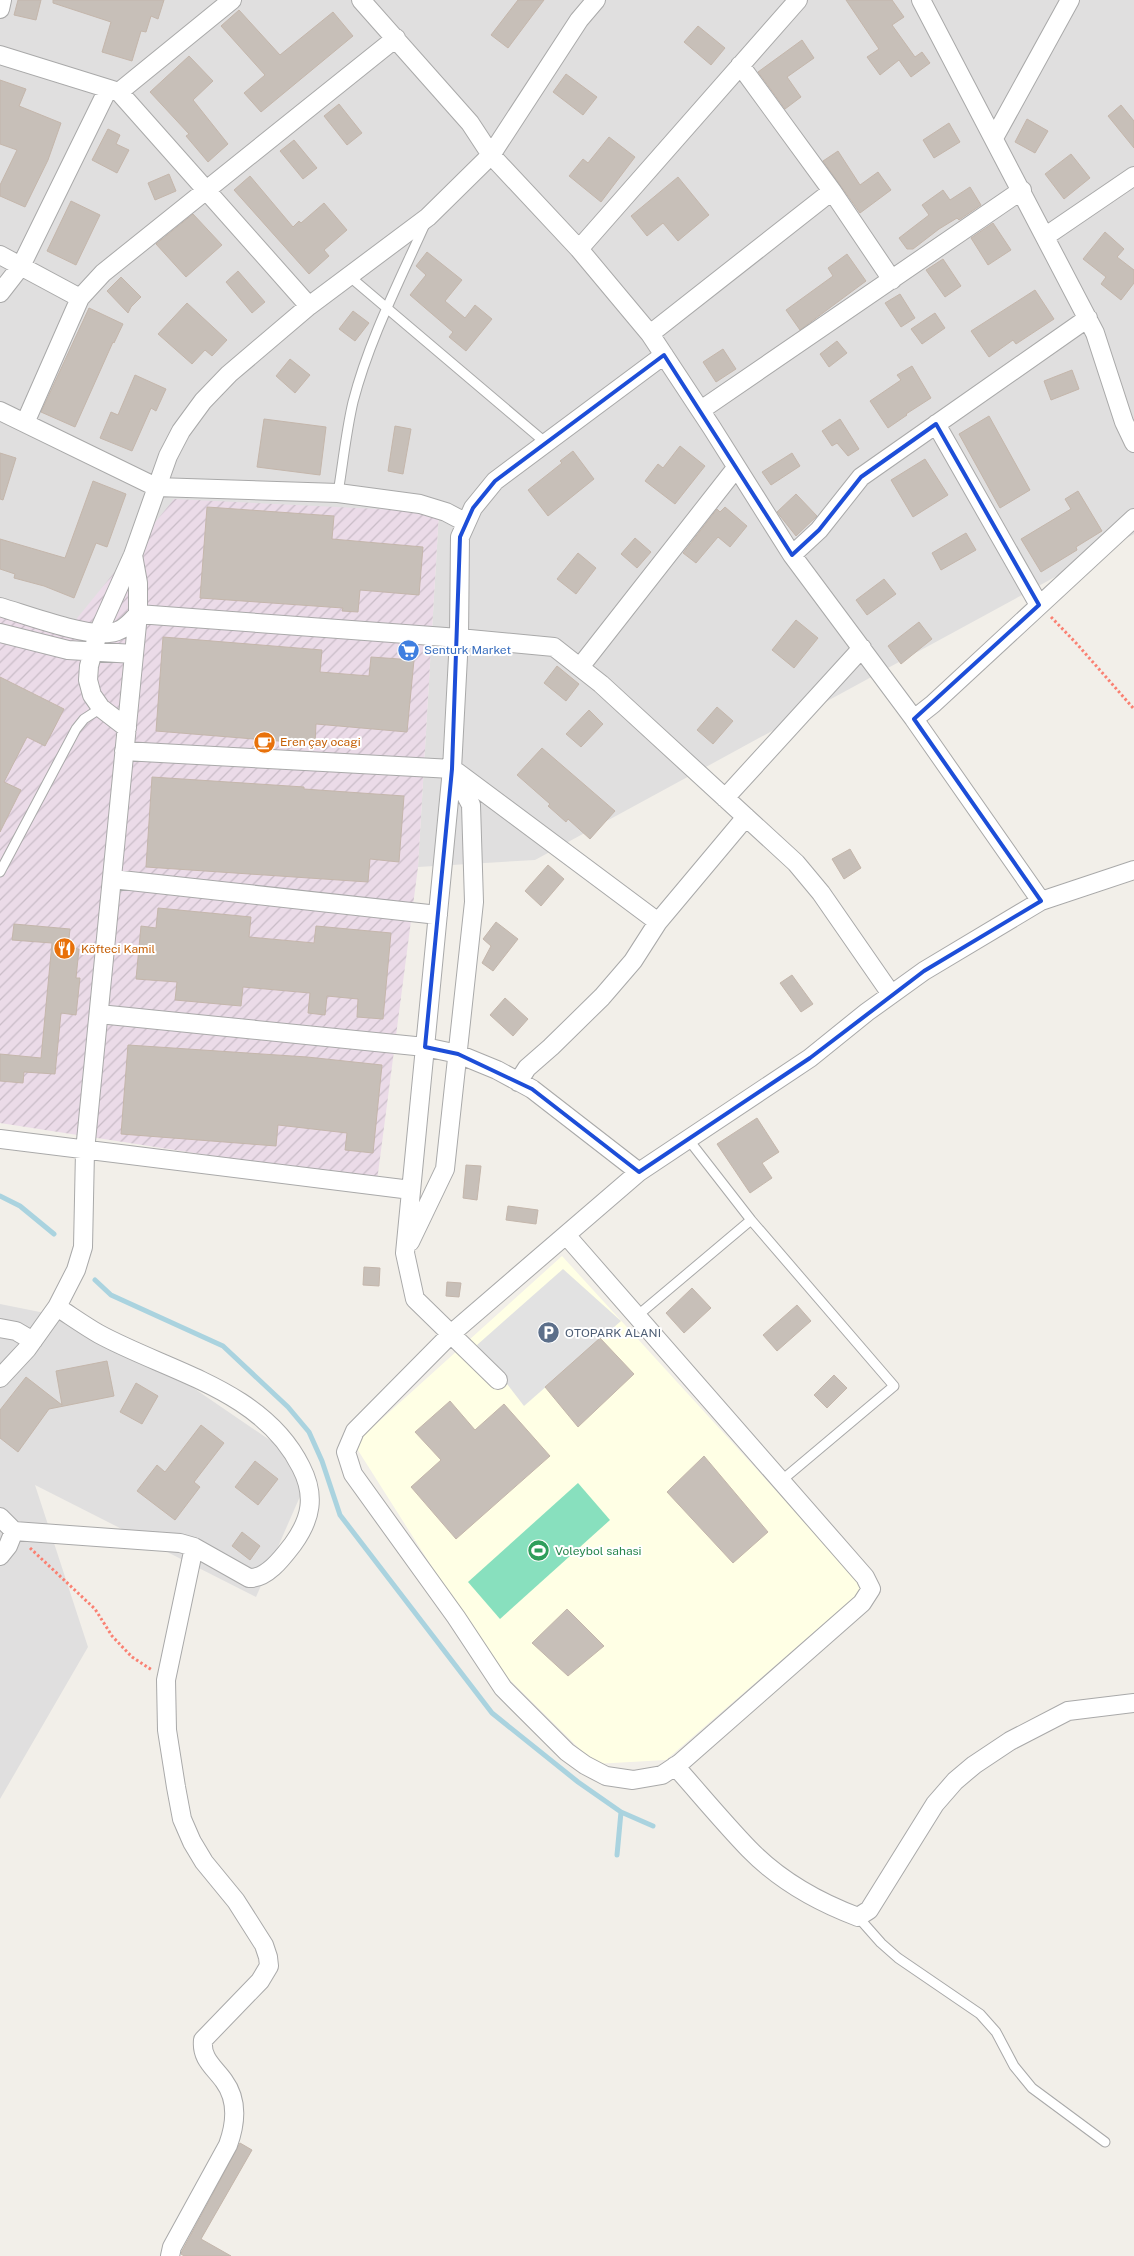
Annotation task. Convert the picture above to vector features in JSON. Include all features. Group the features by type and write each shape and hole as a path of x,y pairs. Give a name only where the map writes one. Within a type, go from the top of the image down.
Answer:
{"street":[{"path":"0,9 2,0"},
{"path":"0,293 21,266 114,91 232,0"},
{"path":"126,728 101,708 92,695 88,680 89,666 98,632 133,555 168,456 181,431 202,401 229,374 309,306 428,217 491,155 579,20 596,0"},
{"path":"579,249 798,0"},
{"path":"922,0 1088,318 1095,333 1124,422 1134,443"},
{"path":"994,138 1070,0"},
{"path":"363,1 470,123 491,155 579,249 650,334 701,410 792,555 914,719 1041,902"},
{"path":"25,423 80,298 103,274 396,38"},
{"path":"0,55 114,91 309,306"},
{"path":"740,65 832,191 892,280"},
{"path":"1046,236 1130,185"},
{"path":"701,410 1022,190"},
{"path":"650,334 832,191"},
{"path":"0,255 80,298"},
{"path":"792,555 819,530 861,477 1088,318"},
{"path":"498,1380 463,1347 452,1333 415,1299 404,1252 452,769 459,638 460,537 465,522 482,494 495,481 664,355"},
{"path":"0,410 156,487 338,493 420,504 446,512 465,522"},
{"path":"936,424 1039,605"},
{"path":"580,667 736,468"},
{"path":"914,719 933,704 1134,518"},
{"path":"0,1378 33,1341 57,1308 76,1270 84,1247 86,1151 138,614 138,583 133,555"},
{"path":"0,607 60,625 110,633 119,631 127,626 138,614"},
{"path":"138,614 554,647 601,684 796,863 821,893 891,994"},
{"path":"0,633 68,650 134,654"},
{"path":"725,798 862,648"},
{"path":"124,751 452,769 658,922"},
{"path":"404,1252 446,1169 474,902 471,805 452,769"},
{"path":"518,1082 527,1068 552,1047 602,997 633,961 658,922 746,817"},
{"path":"566,1235 865,1577 871,1589 862,1603 675,1766 662,1775 633,1780 606,1776 585,1765 567,1752 503,1688 456,1617 353,1474 346,1452 355,1431 452,1333 639,1172 810,1058 924,970 1041,902 1134,870"},
{"path":"112,879 438,915"},
{"path":"99,1014 425,1047 458,1054 532,1089 639,1172"},
{"path":"0,1139 410,1190"},
{"path":"0,1518 14,1531 84,1538 164,1541 194,1548 249,1578 255,1578 274,1566 302,1532 309,1516 310,1496 305,1473 292,1448 270,1424 227,1394 99,1334 57,1308"},
{"path":"0,1328 16,1331 33,1341"},
{"path":"0,1556 8,1546 14,1531"},
{"path":"170,2256 172,2246 228,2145 234,2128 232,2097 225,2082 207,2061 202,2051 203,2040 260,1981 268,1966 268,1957 264,1945 236,1901 204,1862 182,1820 167,1730 166,1680 194,1548"},
{"path":"675,1766 750,1850 784,1879 835,1909 858,1917 868,1910 935,1804 955,1781 974,1765 1010,1741 1068,1711 1134,1703"}],"lane":[{"path":"338,493 353,404 386,309 428,217"},
{"path":"349,276 546,444"},
{"path":"0,872 76,729 84,719 101,708"},
{"path":"688,1139 751,1220 894,1386 781,1481"},
{"path":"637,1316 751,1220"},
{"path":"858,1917 881,1943 898,1958 980,2014 996,2032 1014,2066 1032,2088 1105,2142"}],"path":[{"path":"1039,605 1077,644 1134,709"},
{"path":"14,1531 32,1551 95,1609 112,1636 132,1657 166,1680"}],"highlighted area":[{"path":"664,355 792,555 819,530 861,477 936,424 1039,605 914,719 1041,901 924,971 810,1058 639,1172 532,1089 458,1054 425,1047 452,769 460,537 473,508 495,481"}],"shaded area":[{"path":"0,0 1134,0 1134,534 535,860 418,867 439,512 74,623 0,606"},
{"path":"174,499 439,512 418,867 377,1181 0,1123 0,606 74,622"},
{"path":"562,1256 865,1588 666,1760 595,1764 507,1677 453,1600 354,1444"},
{"name":"OTOPARK ALANI","path":"563,1269 621,1321 524,1406 477,1345"},
{"path":"0,1304 100,1324 312,1469 256,1597 35,1485 88,1647 0,1799"}],"green space":[{"name":"Voleybol sahasi","path":"578,1483 610,1520 500,1619 468,1582"}],"building":[{"path":"18,0 41,0 36,20 14,15"},
{"path":"53,0 164,0 158,19 151,16 146,32 141,31 132,61 102,52 111,22 53,3"},
{"path":"518,0 544,0 508,48 491,35"},
{"path":"846,0 892,0 904,17 892,25 915,57 922,52 930,63 911,77 899,60 880,75 867,57 879,49"},
{"path":"239,10 280,55 333,12 353,36 261,112 244,93 265,75 221,26"},
{"path":"698,26 725,48 711,65 684,42"},
{"path":"802,40 814,58 787,77 801,97 785,109 758,72"},
{"path":"189,56 213,81 193,100 228,144 208,162 186,136 189,134 150,92"},
{"path":"566,74 597,97 583,115 553,92"},
{"path":"0,80 26,89 19,106 61,123 48,160 25,207 0,196 0,185 17,150 0,144"},
{"path":"339,104 362,133 347,145 324,116"},
{"path":"1121,105 1134,121 1134,148 1108,116"},
{"path":"1027,119 1048,131 1035,153 1015,142"},
{"path":"949,123 960,142 934,158 923,140"},
{"path":"108,129 120,135 116,144 129,150 117,173 92,160"},
{"path":"609,137 635,157 601,202 569,176 583,159 588,163"},
{"path":"294,140 317,168 303,179 280,151"},
{"path":"838,151 860,185 878,172 891,190 860,213 823,161"},
{"path":"1071,154 1090,178 1064,199 1045,174"},
{"path":"169,174 176,191 155,200 148,183"},
{"path":"250,176 293,227 299,221 301,223 324,203 347,230 324,250 329,256 309,274 234,190"},
{"path":"678,177 709,215 678,241 663,223 647,236 631,216"},
{"path":"970,187 981,205 959,220 957,218 939,229 913,249 907,249 899,238 929,215 922,205 943,190 950,200"},
{"path":"71,201 100,215 76,265 47,251"},
{"path":"193,214 222,245 186,277 156,244"},
{"path":"993,223 1011,250 988,265 971,238"},
{"path":"1105,232 1124,249 1117,257 1134,270 1134,283 1121,300 1101,284 1106,277 1083,259"},
{"path":"427,252 462,280 445,301 465,318 475,305 492,319 466,351 449,337 453,332 410,295 426,275 416,266"},
{"path":"847,254 866,281 800,330 786,310 833,276 828,268"},
{"path":"943,259 961,286 945,297 926,270"},
{"path":"238,271 265,302 252,313 226,282"},
{"path":"121,277 141,297 128,313 107,291"},
{"path":"1035,290 1054,319 1016,344 1013,340 989,357 971,331"},
{"path":"900,294 915,318 901,327 885,303"},
{"path":"187,303 227,340 212,356 205,350 192,364 158,334"},
{"path":"89,308 123,324 75,427 41,412"},
{"path":"353,311 369,323 355,341 339,329"},
{"path":"935,313 945,328 922,344 911,329"},
{"path":"837,341 847,353 829,367 820,354"},
{"path":"723,349 736,369 716,382 703,362"},
{"path":"290,359 310,375 295,393 276,376"},
{"path":"912,366 931,398 888,428 870,401 901,380 897,375"},
{"path":"1072,370 1079,389 1051,400 1044,381"},
{"path":"135,375 166,389 156,411 151,408 132,451 100,438 111,412 118,415"},
{"path":"989,416 1030,490 1000,508 959,434"},
{"path":"264,419 326,427 320,475 257,467"},
{"path":"840,419 859,449 848,456 837,443 832,446 822,431"},
{"path":"395,426 411,429 403,474 388,471"},
{"path":"680,446 705,466 675,504 645,481 658,464 663,468"},
{"path":"573,451 594,479 548,516 528,490 562,463 560,461"},
{"path":"0,453 16,458 3,500 0,499"},
{"path":"792,453 800,466 771,485 762,472"},
{"path":"925,459 948,495 913,517 891,480"},
{"path":"93,481 126,494 107,547 96,543 74,598 44,586 14,578 15,574 0,569 0,539 65,558"},
{"path":"1078,491 1102,531 1076,547 1077,550 1041,572 1021,539 1071,509 1065,499"},
{"path":"796,494 817,516 796,536 777,512"},
{"path":"207,507 334,516 332,539 423,547 419,595 360,590 358,612 342,611 343,608 200,598"},
{"path":"725,507 747,526 730,547 718,537 696,563 683,553 717,509 720,512"},
{"path":"966,533 976,550 941,570 932,553"},
{"path":"635,538 651,552 637,568 621,554"},
{"path":"578,553 596,568 576,594 557,579"},
{"path":"884,579 896,594 867,615 856,600"},
{"path":"796,620 818,638 794,668 772,650"},
{"path":"919,622 932,639 901,664 888,646"},
{"path":"163,637 322,650 320,672 369,676 371,657 414,660 407,732 316,724 315,744 156,731"},
{"path":"557,666 579,684 566,701 544,683"},
{"path":"0,677 64,709 45,746 27,737 4,782 21,790 0,832"},
{"path":"717,707 733,721 713,744 697,730"},
{"path":"589,710 603,724 581,747 566,734"},
{"path":"542,748 615,811 590,839 568,819 566,822 548,806 550,804 517,775"},
{"path":"152,777 404,796 399,862 370,859 368,882 146,867"},
{"path":"850,849 861,868 844,879 832,859"},
{"path":"548,865 564,879 541,906 525,891"},
{"path":"158,908 251,917 249,937 314,943 316,926 391,933 383,1019 357,1017 358,999 327,996 325,1015 308,1013 310,993 243,987 241,1006 175,1000 177,982 136,979 141,926 156,928"},
{"path":"496,922 518,939 493,971 482,963 491,946 483,939"},
{"path":"14,924 70,929 68,948 79,949 76,978 80,978 76,1015 61,1013 55,1074 24,1072 23,1083 0,1081 0,1054 41,1058 52,943 12,940"},
{"path":"792,975 813,1004 801,1012 780,983"},
{"path":"505,998 528,1019 513,1036 490,1015"},
{"path":"128,1045 307,1057 382,1065 373,1153 345,1150 347,1133 278,1125 276,1146 121,1134"},
{"path":"757,1118 779,1152 762,1163 772,1178 750,1193 717,1144"},
{"path":"466,1165 481,1166 477,1200 463,1198"},
{"path":"508,1206 538,1210 536,1224 506,1220"},
{"path":"364,1267 380,1268 379,1286 363,1285"},
{"path":"447,1282 461,1283 459,1297 446,1296"},
{"path":"692,1288 711,1308 684,1333 666,1313"},
{"path":"797,1305 811,1321 777,1351 763,1335"},
{"path":"600,1338 634,1374 578,1427 545,1387"},
{"path":"107,1361 114,1396 49,1409 18,1452 0,1438 0,1410 26,1377 62,1405 56,1371"},
{"path":"834,1375 847,1388 827,1408 814,1395"},
{"path":"136,1383 158,1396 142,1424 120,1412"},
{"path":"450,1401 475,1430 504,1404 550,1456 456,1539 411,1487 441,1460 415,1432"},
{"path":"201,1425 224,1443 194,1482 200,1487 175,1520 137,1491 157,1465 165,1472"},
{"path":"704,1456 768,1532 733,1563 667,1492"},
{"path":"255,1461 278,1479 258,1505 235,1487"},
{"path":"242,1532 260,1546 250,1560 232,1546"},
{"path":"567,1609 604,1646 568,1676 532,1643"},
{"path":"240,2143 252,2150 201,2239 231,2256 184,2256 181,2254 182,2251"}],"waterway":[{"path":"0,1196 20,1206 54,1234"},
{"path":"95,1280 111,1295 223,1346 288,1407 309,1432 322,1461 340,1515 492,1713 578,1782 621,1812 653,1826"},
{"path":"617,1855 621,1812"}],"place":[{"name":"Senturk Market","path":"408,650"},
{"name":"Eren çay ocagi","path":"264,742"},
{"name":"Köfteci Kamil","path":"65,949"},
{"name":"OTOPARK ALANI","path":"549,1333"},
{"name":"Voleybol sahasi","path":"539,1551"}]}
